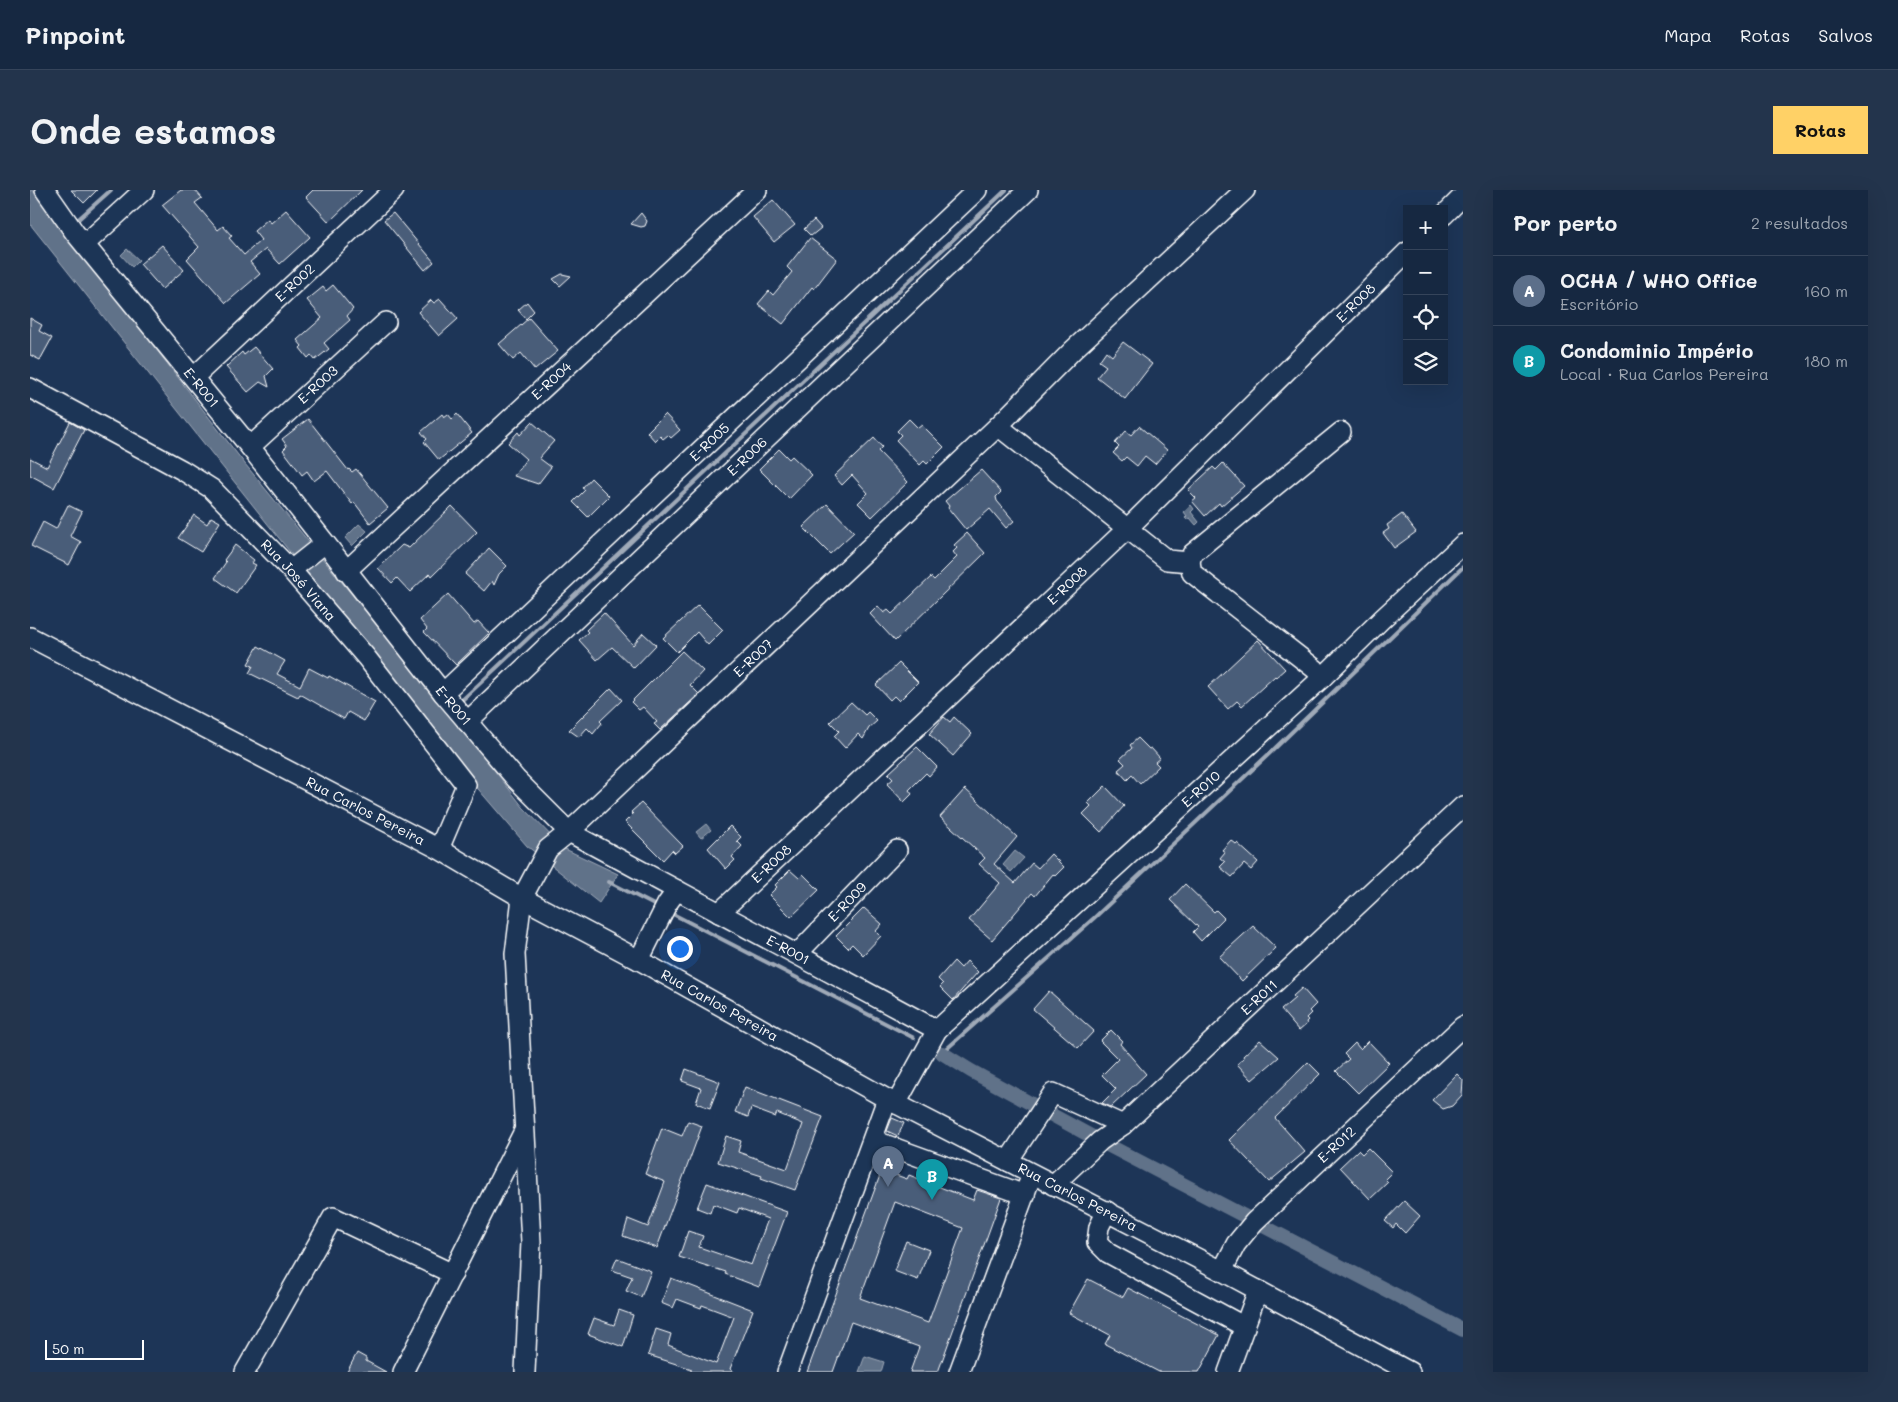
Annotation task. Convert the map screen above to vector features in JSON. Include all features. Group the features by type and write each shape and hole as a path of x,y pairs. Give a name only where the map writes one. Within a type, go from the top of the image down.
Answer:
{"street":[{"name":"E-R001","path":"45,190 75,232 250,447 443,693 516,779 569,832 668,904 719,913 798,953 937,1030"},
{"path":"75,232 144,190"},
{"name":"E-R002","path":"194,377 394,190"},
{"name":"E-R004","path":"346,571 757,190"},
{"name":"E-R005","path":"443,693 977,190"},
{"name":"E-R006","path":"467,722 1028,190"},
{"name":"E-R007","path":"522,898 548,849 569,832 998,426 1073,350 1245,190"},
{"path":"1448,211 1463,196"},
{"name":"E-R008","path":"719,913 1127,529 1403,256"},
{"name":"E-R003","path":"250,447 386,322"},
{"name":"Rua José Viana","path":"30,388 173,465 212,490 291,570 366,657 466,785 439,849"},
{"path":"998,426 1167,560 1190,562"},
{"path":"1322,678 1315,669 1192,573 1190,562 1192,554 1341,432"},
{"path":"291,570 325,543"},
{"name":"E-R010","path":"788,1372 873,1140 891,1101 937,1030 1322,678 1463,544"},
{"name":"Rua Carlos Pereira","path":"30,637 439,849 522,898 639,960 891,1101 1222,1271 1410,1372"},
{"name":"E-R011","path":"1053,1185 1100,1141 1123,1124 1463,806"},
{"name":"E-R009","path":"798,953 897,850"},
{"path":"522,898 515,954 530,1242 525,1372"},
{"path":"639,960 668,904"},
{"name":"E-R012","path":"1222,1271 1236,1244 1254,1222 1463,1026"},
{"path":"1008,1161 1053,1093 1123,1124"},
{"path":"402,1372 525,1130"},
{"path":"873,1140 1025,1195"},
{"path":"959,1372 1032,1174"},
{"path":"1107,1211 1099,1227 1097,1242 1108,1253 1245,1327"},
{"path":"245,1372 333,1217 453,1274"},
{"path":"1228,1372 1258,1290"}],"water":[{"path":"30,190 33,190 245,464 471,740 523,807 563,848 618,874 599,903 527,846 473,783 30,224"},
{"path":"127,249 139,260 132,267 121,255"},
{"path":"1191,505 1194,509 1191,512 1199,522 1196,525 1190,518 1187,520 1185,518 1187,516 1184,512"},
{"path":"359,524 367,531 352,546 345,538"},
{"path":"706,824 711,830 701,838 696,832"},
{"path":"1015,851 1024,858 1011,872 1003,865"},
{"path":"865,1356 884,1362 881,1372 859,1372"}],"building":[{"path":"71,190 97,190 84,203"},
{"path":"181,190 195,190 202,198 195,203 218,230 223,226 232,236 229,238 244,255 261,240 254,231 268,219 271,223 286,210 310,237 280,264 266,249 250,262 260,274 226,303 187,259 199,247 162,205"},
{"path":"313,190 362,190 329,222 306,197"},
{"path":"773,200 795,225 774,242 753,217"},
{"path":"393,213 434,262 425,270 384,220"},
{"path":"641,213 647,221 645,226 641,227 631,224"},
{"path":"814,220 821,228 811,236 804,229"},
{"path":"810,238 837,259 783,324 758,304 769,291 773,295 792,272 787,267"},
{"path":"162,245 184,270 162,289 140,264"},
{"path":"562,274 571,276 560,286 553,279"},
{"path":"333,285 353,309 347,316 350,320 324,343 329,349 315,360 311,355 308,358 300,348 302,346 297,340 322,318 307,300 323,287 326,291"},
{"path":"440,299 458,319 439,336 418,312 431,300 434,303"},
{"path":"527,302 534,311 526,319 518,310"},
{"path":"30,318 42,325 39,331 52,338 40,360 30,355"},
{"path":"529,318 558,351 535,370 521,353 513,360 499,344"},
{"path":"1123,342 1152,364 1125,399 1097,377 1106,366 1099,361 1106,351 1112,356"},
{"path":"254,347 273,369 266,376 269,387 260,382 248,392 226,367 242,352 244,355"},
{"path":"442,414 444,417 448,414 452,419 457,414 472,433 439,460 424,442 427,439 421,432"},
{"path":"665,414 680,430 671,438 668,435 663,439 660,436 655,441 647,432"},
{"path":"308,419 348,470 352,472 356,469 388,508 370,523 354,502 352,504 327,471 314,481 307,471 302,475 283,450 287,446 282,439"},
{"path":"909,419 918,428 922,425 944,447 927,464 924,461 920,465 896,440 901,435 897,431"},
{"path":"70,422 84,430 54,488 30,475 30,458 47,467"},
{"path":"532,422 554,441 539,458 551,467 538,484 514,476 526,459 508,443 518,432 520,435"},
{"path":"1139,426 1167,450 1155,464 1145,456 1137,466 1126,457 1122,461 1113,453 1119,447 1115,443 1126,431 1131,435"},
{"path":"874,438 882,447 878,451 908,482 872,517 858,503 868,493 852,475 842,485 834,476"},
{"path":"779,449 789,459 792,456 812,475 789,499 759,469"},
{"path":"1223,463 1244,486 1221,506 1219,503 1205,516 1192,501 1196,498 1188,490 1213,467 1216,470"},
{"path":"981,470 1001,492 996,497 997,501 1014,521 1006,528 990,509 966,530 948,508 949,506 945,501"},
{"path":"591,478 609,496 588,517 573,502 585,490 582,488"},
{"path":"827,504 854,532 830,554 803,527"},
{"path":"68,505 82,512 70,536 81,542 69,565 31,546 43,522 56,529"},
{"path":"452,506 477,532 432,576 430,573 410,592 397,578 392,583 378,568 402,545 409,548"},
{"path":"1402,514 1416,532 1394,548 1383,533 1389,529 1387,525"},
{"path":"194,515 207,524 211,517 220,522 201,552 178,538"},
{"path":"967,533 985,553 895,641 870,614 878,606 884,613 888,610 892,614 931,577 934,580 957,557 953,552 957,548 954,545"},
{"path":"235,545 254,560 252,563 256,565 236,593 215,578 226,562 224,560"},
{"path":"489,548 507,566 499,574 494,585 492,581 484,591 465,574"},
{"path":"448,594 474,624 478,621 489,633 456,665 424,632 427,629 420,620"},
{"path":"698,605 723,630 708,645 697,632 677,652 663,638"},
{"path":"604,613 633,645 643,633 656,645 634,668 612,647 597,660 579,640 588,632 586,630"},
{"path":"1258,640 1285,669 1242,706 1237,701 1228,709 1208,687"},
{"path":"258,646 285,661 277,674 300,686 309,668 328,678 329,676 375,702 364,721 348,712 344,719 300,694 298,697 249,673 253,666 248,664"},
{"path":"682,651 703,671 690,685 699,694 660,730 654,724 657,722 643,707 639,710 631,702"},
{"path":"899,663 918,682 899,701 894,696 890,700 876,685"},
{"path":"611,688 622,700 600,721 602,723 593,734 587,728 579,737 569,730"},
{"path":"851,702 865,715 868,712 877,721 869,728 863,739 858,734 845,748 834,736 839,731 830,722"},
{"path":"944,717 950,722 954,717 972,734 953,756 929,734"},
{"path":"1138,738 1160,758 1155,762 1159,766 1140,784 1132,775 1127,780 1118,770 1125,764 1120,759 1132,748 1130,745"},
{"path":"917,747 937,767 929,776 926,773 909,790 912,794 904,802 887,784 893,779 888,774"},
{"path":"1105,786 1124,806 1101,832 1083,814 1091,806 1088,803"},
{"path":"965,789 1017,837 994,864 1015,883 1032,863 1038,868 1051,854 1064,867 1055,876 1053,874 1035,896 1032,893 992,940 969,920 1000,883 979,864 985,858 940,817"},
{"path":"641,803 683,846 675,853 672,850 663,860 625,822 633,814 631,812"},
{"path":"730,826 741,837 737,841 742,846 732,857 735,860 726,869 708,848"},
{"path":"1231,840 1258,862 1251,870 1244,864 1232,877 1220,867 1225,862 1220,858 1225,852 1222,850"},
{"path":"790,870 799,878 803,874 819,890 791,917 769,895 777,887 775,885"},
{"path":"1185,884 1214,912 1216,910 1224,918 1201,941 1193,932 1198,927 1170,900"},
{"path":"864,908 882,924 876,931 881,936 863,955 852,944 848,948 836,936"},
{"path":"1253,926 1276,948 1242,981 1219,957"},
{"path":"954,961 961,968 967,961 978,972 953,1000 940,987 943,984 938,979"},
{"path":"1302,988 1316,1004 1309,1011 1311,1013 1306,1018 1308,1020 1307,1024 1299,1031 1281,1010 1295,998 1293,996"},
{"path":"1049,991 1094,1031 1078,1048 1033,1009"},
{"path":"1111,1030 1122,1041 1120,1044 1146,1074 1111,1107 1102,1103 1116,1089 1102,1075 1118,1059 1100,1041"},
{"path":"1260,1040 1279,1057 1252,1080 1237,1064"},
{"path":"1368,1041 1389,1063 1358,1093 1336,1071 1349,1059 1344,1054 1355,1043 1360,1049"},
{"path":"1308,1062 1320,1074 1275,1118 1305,1152 1269,1182 1229,1140"},
{"path":"686,1069 720,1082 710,1108 696,1103 701,1088 682,1081"},
{"path":"1457,1074 1463,1080 1462,1095 1452,1106 1443,1109 1432,1100"},
{"path":"745,1087 823,1117 795,1190 761,1178 762,1176 718,1162 726,1136 741,1141 738,1152 787,1169 803,1124 777,1113 775,1117 751,1108 748,1117 735,1112"},
{"path":"892,1118 904,1123 898,1136 887,1131"},
{"path":"688,1121 702,1126 657,1248 623,1236 628,1219 648,1227 665,1182 645,1174 662,1128 682,1136"},
{"path":"1368,1148 1392,1172 1385,1179 1388,1182 1370,1199 1340,1167 1358,1150 1362,1154"},
{"path":"882,1170 907,1179 909,1175 973,1200 977,1190 1001,1198 938,1372 910,1372 919,1347 851,1322 833,1372 807,1372","holes":["895,1202 963,1228 928,1323 860,1298"]},
{"path":"707,1183 787,1212 759,1287 725,1274 726,1272 679,1257 688,1231 703,1236 699,1247 751,1265 768,1219 739,1208 737,1213 713,1204 710,1213 697,1208"},
{"path":"1404,1201 1420,1216 1405,1233 1396,1224 1393,1228 1385,1221"},
{"path":"906,1241 929,1250 918,1280 894,1271"},
{"path":"617,1258 651,1271 641,1297 626,1291 632,1277 612,1270"},
{"path":"671,1278 753,1310 730,1369 734,1372 690,1372 692,1369 648,1355 656,1329 671,1334 668,1345 716,1364 734,1317 702,1305 701,1308 677,1299 673,1308 661,1303"},
{"path":"1088,1279 1123,1297 1128,1288 1219,1335 1199,1372 1159,1372 1105,1344 1110,1335 1069,1313"},
{"path":"619,1310 633,1315 623,1347 588,1334 594,1318 614,1325"},
{"path":"357,1353 366,1358 366,1361 386,1372 347,1372"}],"waterway":[{"path":"74,223 111,190"},
{"path":"459,703 1006,190"},
{"path":"942,1053 1094,918 1270,753 1463,567"},
{"path":"609,882 658,907"},
{"path":"669,912 914,1038"},
{"path":"942,1053 971,1071 1100,1141 1463,1330"}],"place":[{"name":"OCHA / WHO Office","path":"888,1187"},
{"name":"Condominio Império","path":"932,1200"}]}
